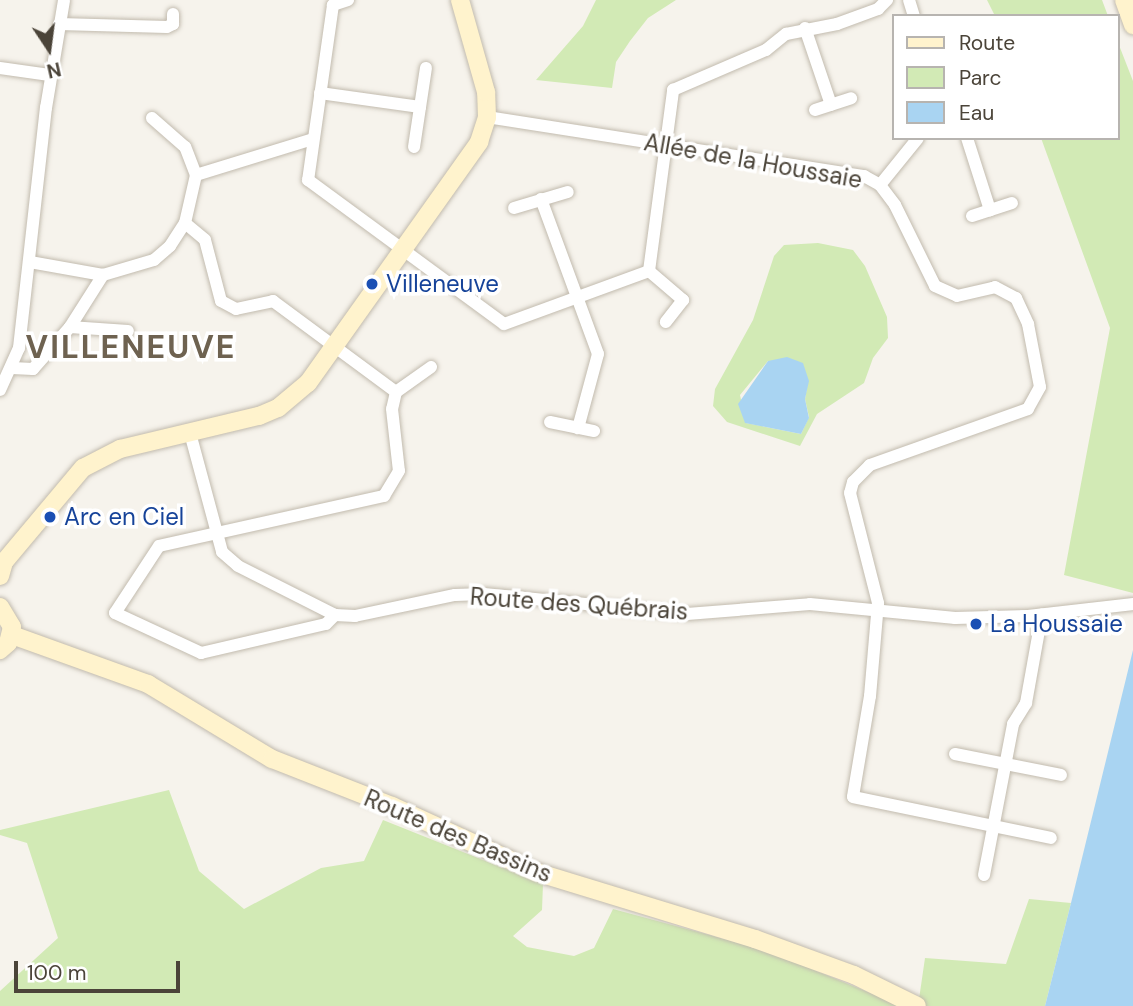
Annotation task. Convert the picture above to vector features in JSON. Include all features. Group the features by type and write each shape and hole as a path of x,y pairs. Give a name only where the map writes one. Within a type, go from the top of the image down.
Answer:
{"main road":[{"path":"0,576 4,562 83,468 120,449 278,408 308,383 472,157 487,117 481,63 460,0"},
{"path":"0,607 10,618 12,635 0,650"},
{"name":"Route des Bassins","path":"12,635 148,684 272,759 392,806 536,872 755,939 854,975 917,1006"}],"street":[{"path":"0,390 12,368 30,262 50,75 64,0"},
{"path":"348,0 333,5 308,180 504,324 649,271"},
{"path":"649,271 673,90 805,28 837,24 878,9 887,0"},
{"path":"59,24 167,27 173,24 173,14"},
{"path":"805,28 831,105"},
{"path":"0,68 50,75"},
{"path":"414,147 426,68"},
{"path":"320,93 420,107"},
{"path":"815,110 850,99"},
{"name":"Allée de la Houssaie","path":"487,117 845,172 880,185 908,228 935,286 957,296 995,288 1016,298 1028,324 1040,387 1028,409 870,465 853,482 850,493 877,588 877,610"},
{"path":"30,262 103,275 154,260 185,223 196,174 185,147 152,118"},
{"path":"196,174 313,139"},
{"path":"880,185 916,140"},
{"path":"968,140 990,210"},
{"path":"514,208 568,192"},
{"path":"541,199 598,354 578,428"},
{"path":"972,216 1012,203"},
{"path":"185,223 205,240 221,301 236,309 273,301 396,392"},
{"path":"649,271 683,300 666,322"},
{"path":"12,368 33,369 70,327 103,275"},
{"path":"70,327 128,331"},
{"path":"214,533 384,496 399,471 392,409 396,392 431,367"},
{"path":"550,422 594,431"},
{"path":"190,433 214,533 222,552 238,566 335,615"},
{"name":"Route des Québrais","path":"214,533 159,546 115,613 201,653 318,626 335,615 355,616 455,595 484,594 687,614 779,605 877,610 955,618 1042,614 1133,604"},
{"path":"877,610 870,696 853,797 1051,838"},
{"path":"984,875 1013,724 1027,700 1042,614"},
{"path":"955,754 1061,775"}],"green space":[{"path":"596,0 676,0 648,18 630,41 616,62 612,88 536,80 583,26"},
{"path":"987,0 1102,0 1107,14 994,14"},
{"path":"1119,45 1133,81 1133,593 1064,575 1110,328 1042,140 1119,140"},
{"path":"818,243 853,250 865,266 887,317 888,338 873,358 864,383 817,414 800,446 727,422 713,406 715,389 753,320 774,256 784,245","holes":["768,361 808,381 805,399 809,417 801,434 746,423 740,395"]},
{"path":"169,790 199,871 244,909 321,868 364,861 383,820 543,884 542,910 513,936 527,947 574,956 594,948 613,909 765,950 902,1006 0,1006 0,991 58,938 27,843 0,835 0,830"},
{"path":"1029,899 1071,903 1045,1006 918,1006 925,958 1006,964"}],"water":[{"path":"787,357 803,363 809,381 805,399 809,418 801,434 745,423 738,404 768,361"},
{"path":"1133,650 1133,1006 1045,1006 1071,903"}],"place":[{"name":"Villeneuve","path":"372,284"},
{"name":"Arc en Ciel","path":"50,517"},
{"name":"La Houssaie","path":"976,624"}],"district":[{"name":"VILLENEUVE","path":"131,347"}]}
